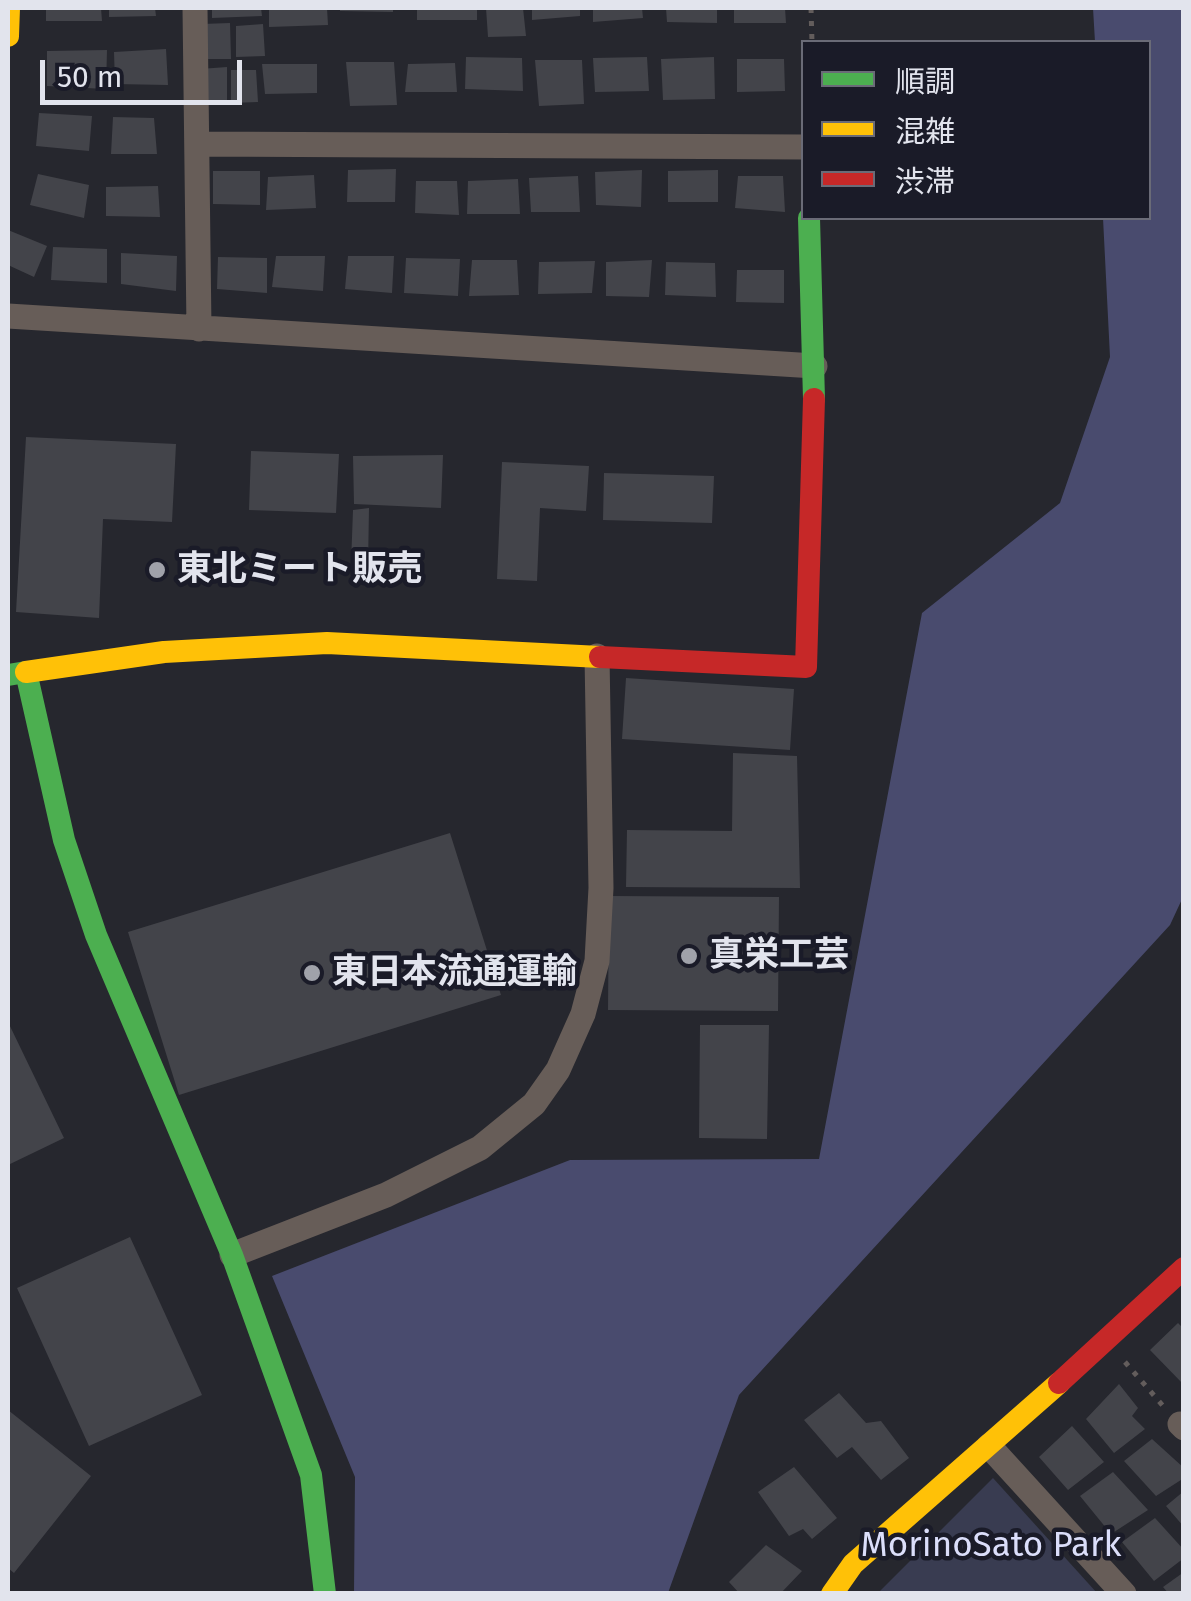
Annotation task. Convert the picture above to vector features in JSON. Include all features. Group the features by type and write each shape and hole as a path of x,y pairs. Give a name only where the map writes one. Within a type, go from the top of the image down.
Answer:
{"street":[{"path":"8,36 9,8"},
{"path":"195,8 199,329"},
{"path":"198,144 801,147"},
{"path":"326,1594 311,1475 232,1255 96,935 64,840 17,674 238,645 327,643 806,667 816,366 809,220"},
{"path":"8,316 816,366"},
{"path":"232,1255 386,1195 480,1148 534,1104 558,1070 583,1014 596,961 601,888 597,656"},
{"path":"832,1594 852,1564 989,1446 1184,1268"},
{"path":"989,1446 1124,1594"}],"path":[{"path":"811,8 812,40"},
{"path":"1106,1340 1182,1426"}],"green space":[{"name":"MorinoSato Park","path":"993,1478 1097,1593 878,1593"}],"shaded area":[{"path":"1093,8 1183,8 1183,897 1170,925 739,1395 668,1593 354,1593 355,1477 272,1276 570,1160 819,1159 922,613 1060,503 1110,357 1103,220 1151,220 1151,40 1095,40"}],"building":[{"path":"46,8 101,8 102,21 46,21"},
{"path":"109,8 155,8 156,16 109,17"},
{"path":"212,8 261,8 262,16 212,18"},
{"path":"269,8 327,8 328,25 269,27"},
{"path":"393,8 393,12 340,11"},
{"path":"417,8 477,8 477,20 417,20"},
{"path":"486,8 523,8 526,36 488,37"},
{"path":"532,8 580,8 580,16 532,20"},
{"path":"593,8 642,8 643,18 593,22"},
{"path":"666,8 717,8 717,23 667,22"},
{"path":"734,8 785,8 786,23 734,23"},
{"path":"230,23 231,59 202,59 202,24"},
{"path":"263,24 265,56 236,57 236,26"},
{"path":"166,49 168,85 115,84 114,52"},
{"path":"107,50 106,89 47,86 47,51"},
{"path":"466,57 522,58 523,91 465,89"},
{"path":"647,57 649,91 595,92 593,58"},
{"path":"714,57 715,99 663,100 661,59"},
{"path":"737,59 784,59 785,91 737,92"},
{"path":"535,60 582,60 584,104 539,106"},
{"path":"346,62 394,62 397,105 350,106"},
{"path":"455,63 457,92 405,92 408,64"},
{"path":"262,64 317,64 317,93 265,94"},
{"path":"227,67 227,104 201,103 200,69"},
{"path":"231,70 256,70 258,102 231,103"},
{"path":"39,113 92,116 89,151 36,146"},
{"path":"113,117 154,118 157,154 111,154"},
{"path":"396,169 395,202 347,202 348,170"},
{"path":"642,170 641,207 596,205 595,172"},
{"path":"718,170 718,202 668,202 668,171"},
{"path":"213,171 260,171 260,205 213,204"},
{"path":"38,174 89,185 84,218 30,205"},
{"path":"314,175 316,208 266,210 268,177"},
{"path":"578,176 580,212 531,212 529,178"},
{"path":"738,176 783,176 785,212 735,208"},
{"path":"518,179 520,214 467,214 468,181"},
{"path":"416,181 457,181 459,215 415,213"},
{"path":"158,186 160,217 106,216 106,187"},
{"path":"8,230 47,246 34,277 8,265"},
{"path":"53,247 107,249 107,283 51,280"},
{"path":"121,253 177,256 176,291 121,284"},
{"path":"276,256 325,256 323,291 272,287"},
{"path":"348,256 394,256 392,293 345,289"},
{"path":"218,257 267,258 267,293 217,289"},
{"path":"406,258 460,259 458,296 404,293"},
{"path":"472,260 517,260 519,295 469,296"},
{"path":"652,260 649,297 606,296 606,262"},
{"path":"595,261 592,293 538,294 539,262"},
{"path":"666,262 715,263 716,297 665,295"},
{"path":"737,270 784,270 784,303 736,302"},
{"path":"26,437 176,444 172,522 103,519 99,618 16,612"},
{"path":"251,451 339,454 336,513 249,510"},
{"path":"443,455 441,508 354,504 353,456"},
{"path":"502,462 589,466 586,511 540,508 537,581 497,579"},
{"path":"604,473 714,476 712,523 603,520"},
{"path":"369,508 368,566 351,564 353,510"},
{"path":"626,678 794,689 790,750 622,739"},
{"path":"733,753 797,756 800,888 626,887 627,830 732,831"},
{"path":"450,833 501,995 179,1095 128,932"},
{"path":"609,896 779,897 778,1011 608,1010"},
{"path":"8,1022 64,1138 8,1165"},
{"path":"700,1025 769,1025 767,1139 699,1138"},
{"path":"130,1237 202,1395 89,1446 17,1288"},
{"path":"1178,1323 1184,1329 1184,1385 1150,1350"},
{"path":"1119,1384 1138,1408 1132,1416 1145,1429 1114,1453 1086,1419"},
{"path":"839,1393 866,1423 881,1421 909,1458 881,1480 852,1447 837,1458 804,1420"},
{"path":"8,1410 91,1476 14,1573 8,1568"},
{"path":"1072,1426 1104,1462 1068,1490 1039,1457"},
{"path":"1152,1439 1184,1468 1184,1478 1156,1496 1124,1461"},
{"path":"794,1467 837,1518 812,1539 803,1529 789,1536 758,1492"},
{"path":"1113,1472 1148,1510 1111,1534 1080,1496"},
{"path":"1184,1491 1184,1527 1166,1506"},
{"path":"1155,1518 1184,1550 1184,1558 1154,1581 1122,1542"},
{"path":"766,1545 802,1571 780,1594 740,1594 729,1582"},
{"path":"1184,1572 1184,1594 1169,1594 1163,1587"}],"traffic: fast":[{"path":"809,220 814,399"},
{"path":"8,675 26,672 64,840 96,935 232,1255 311,1475 325,1594"}],"traffic: slow":[{"path":"8,36 9,8"},
{"path":"26,672 164,652 327,643 600,657"},
{"path":"832,1594 853,1564 1059,1383"}],"traffic: jam":[{"path":"600,657 806,667 814,399"},
{"path":"1059,1383 1184,1268"}],"place":[{"name":"東北ミート販売","path":"157,570"},
{"name":"真栄工芸","path":"689,956"},
{"name":"東日本流通運輸","path":"312,973"}]}
